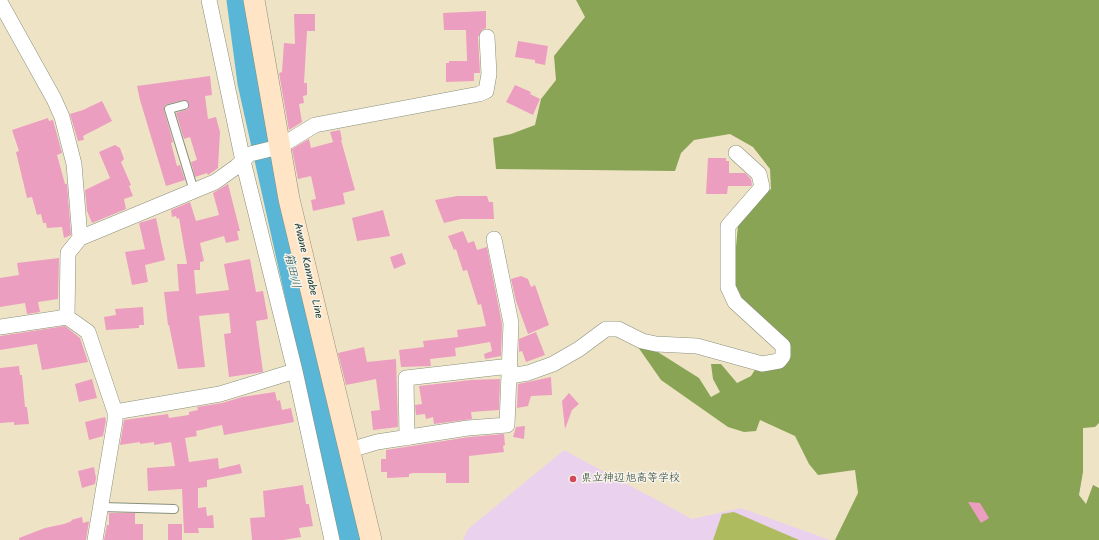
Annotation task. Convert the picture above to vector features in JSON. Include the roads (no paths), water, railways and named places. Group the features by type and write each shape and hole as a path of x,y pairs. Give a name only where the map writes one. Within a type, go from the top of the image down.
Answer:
{"main road":[{"name":"Awane Kannabe Line","path":"254,0 277,148 371,540"}],"street":[{"path":"210,0 332,540"},
{"path":"0,2 54,99 62,117 74,164 80,238"},
{"path":"67,318 68,253 80,238 215,182 246,157 277,148 315,125 479,94 486,91 488,74 487,37"},
{"path":"407,438 406,378 510,371 528,373 553,364 580,350 606,329 618,329 642,341 656,344 697,346 762,364 779,361 783,356 783,346 735,302 728,287 728,226 762,186 758,174 736,153"},
{"path":"350,450 377,442 507,425 511,323 494,239"},
{"path":"0,327 67,318 88,332 115,412 115,421 102,507 95,540"},
{"path":"115,412 220,394 295,371"}],"lane":[{"path":"184,105 169,109 194,191"},
{"path":"102,507 174,509"}],"waterway":[{"name":"箱田川","path":"238,0 249,83 351,540"}],"place":[{"name":"県立神辺旭高等学校","path":"573,479"}]}
